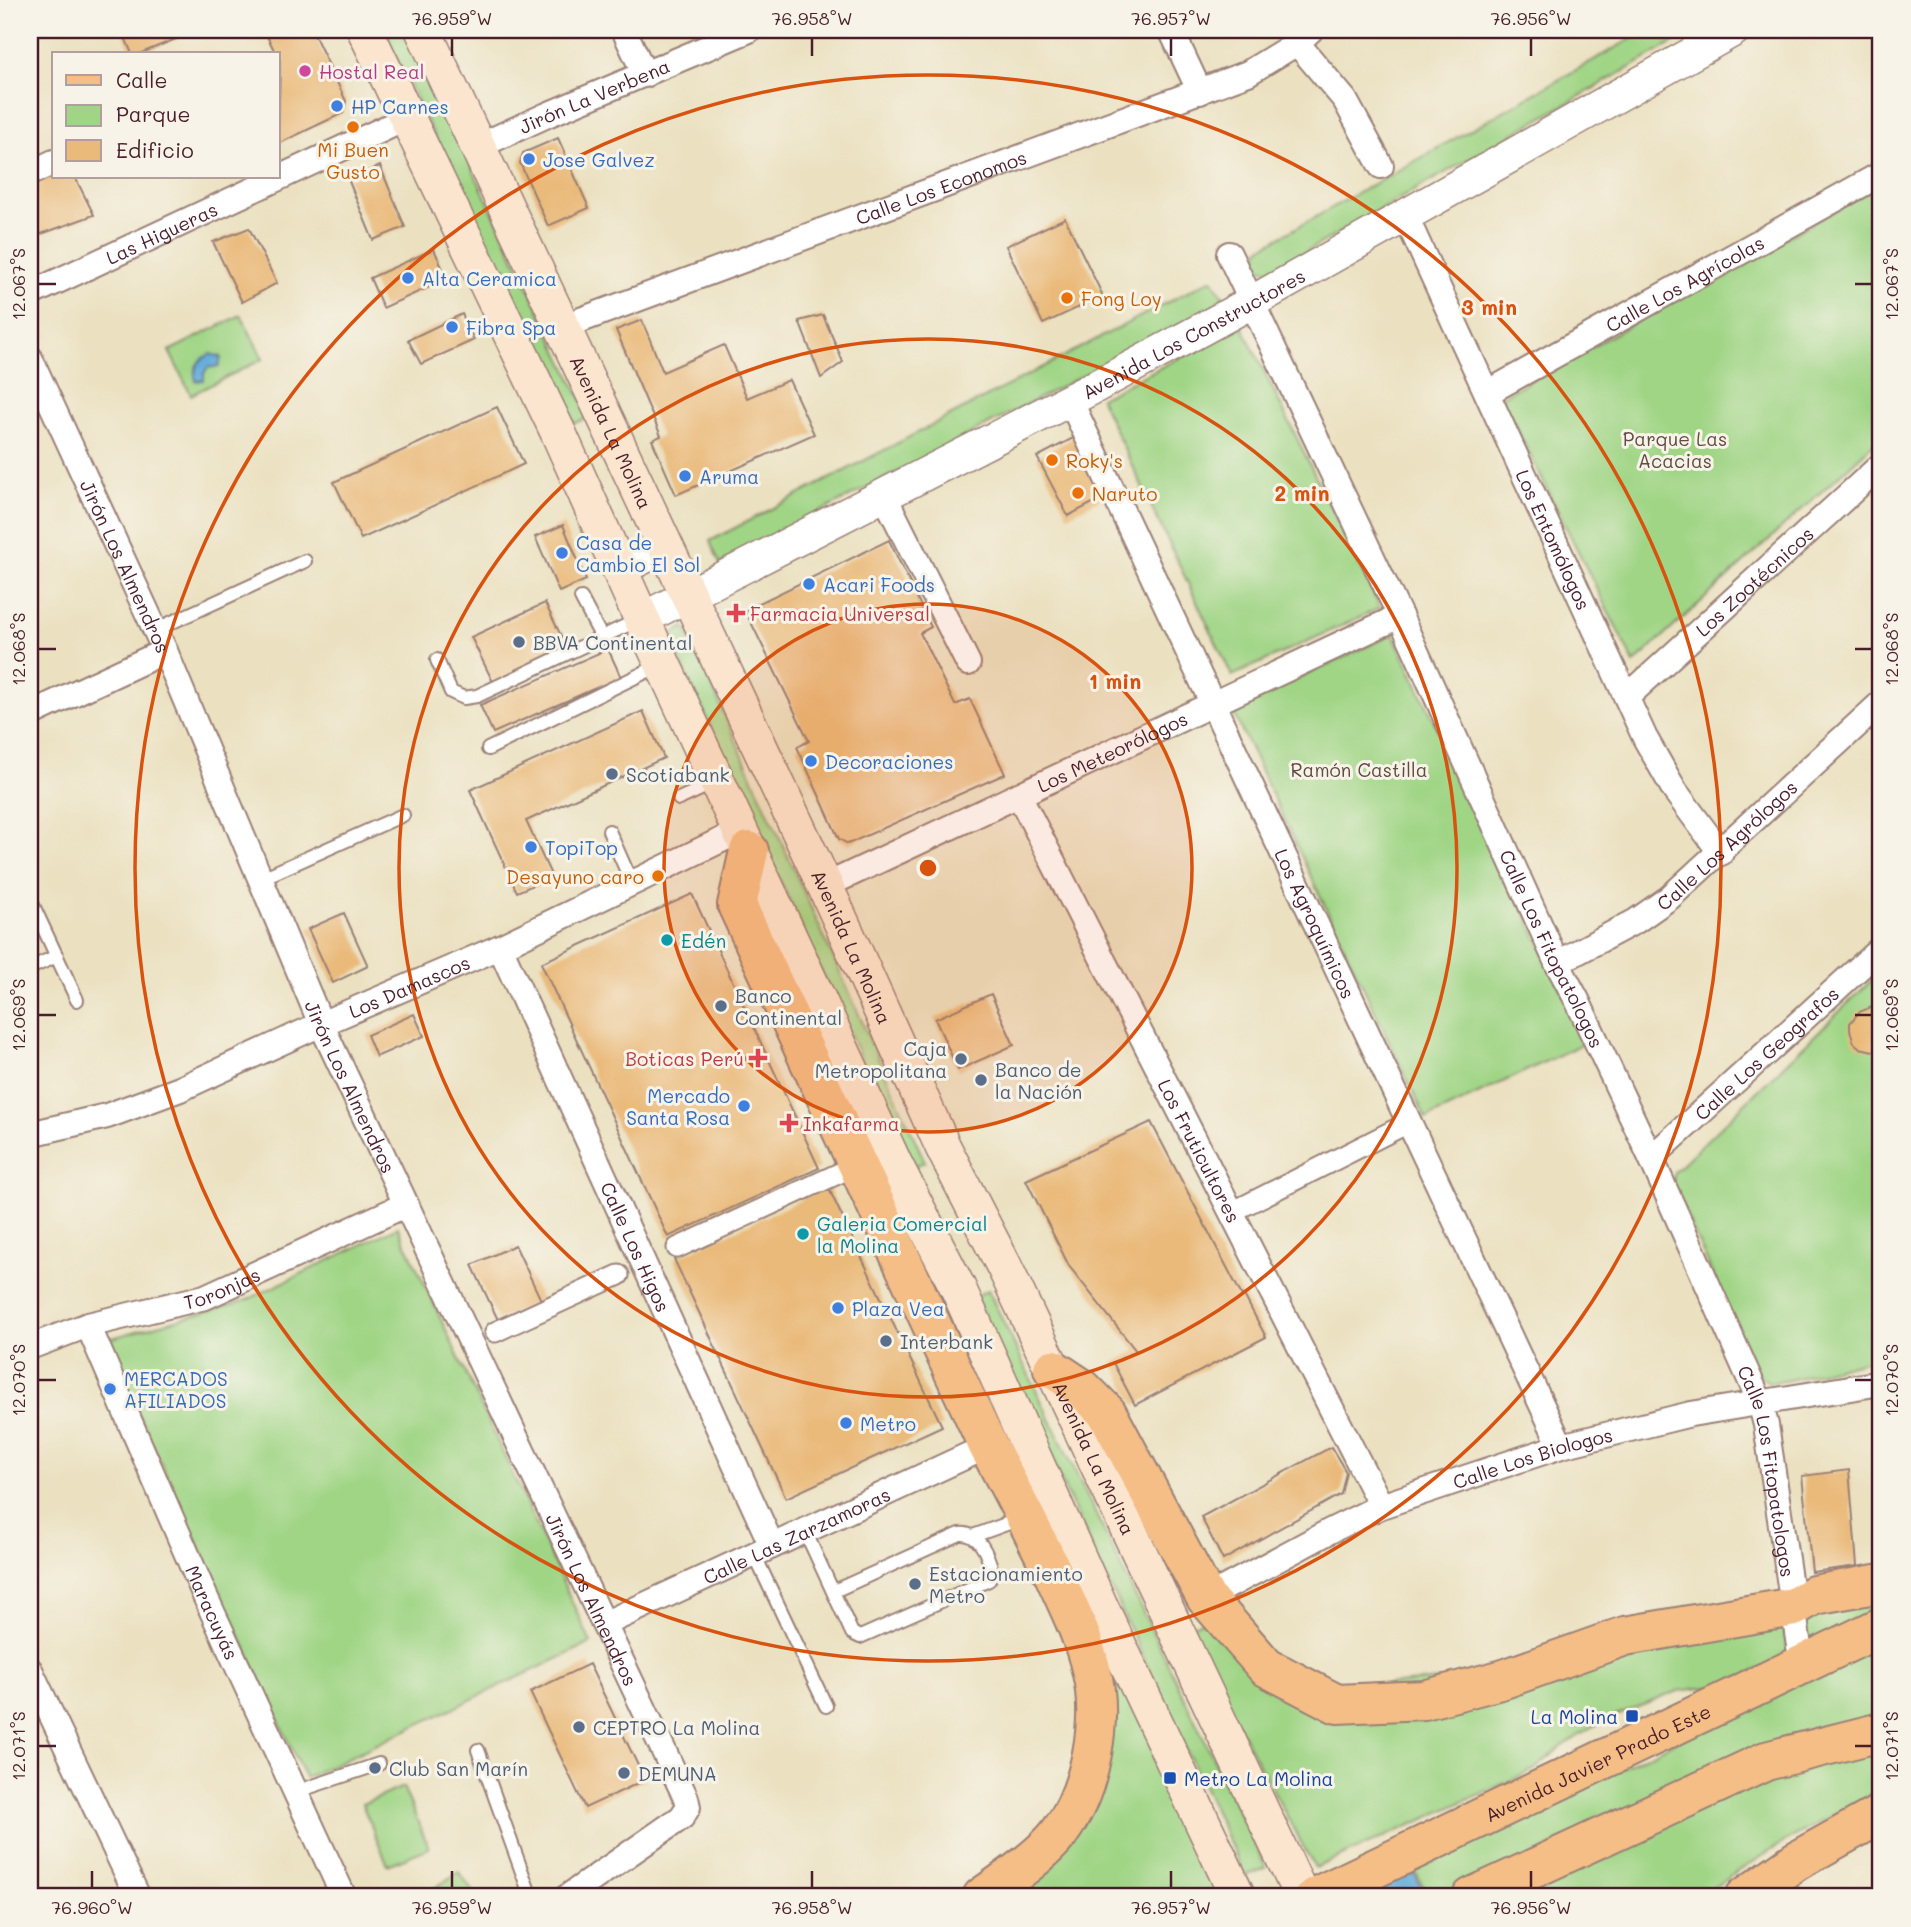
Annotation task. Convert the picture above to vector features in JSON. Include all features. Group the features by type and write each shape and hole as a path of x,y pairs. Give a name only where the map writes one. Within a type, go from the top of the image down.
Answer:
{"main road":[{"path":"365,30 558,432 895,1165 944,1260 1041,1511 1092,1671 1097,1727 1084,1788 1060,1833 1022,1868 982,1897"},
{"name":"Avenida La Molina","path":"422,30 825,886 943,1147 1053,1369 1302,1897"},
{"path":"558,432 569,440 583,441 594,434 601,422 600,409"},
{"path":"745,841 737,905 947,1359 988,1446 1041,1511 1238,1897"},
{"path":"895,1165 894,1152 899,1140 910,1132 923,1131 935,1136 943,1147"},
{"path":"944,1260 947,1359"},
{"path":"1053,1369 1094,1398 1107,1413 1206,1598 1266,1667 1337,1704 1424,1700 1504,1679 1625,1636 1794,1607 1814,1595 1881,1583"},
{"name":"Avenida Javier Prado Este","path":"1315,1897 1881,1628"},
{"path":"1472,1897 1766,1761 1881,1732"},
{"path":"1745,1897 1796,1861 1881,1814"}],"street":[{"path":"624,30 645,75"},
{"name":"Jirón La Verbena","path":"477,147 749,30"},
{"path":"1171,30 1200,92"},
{"name":"Avenida Los Constructores","path":"642,619 1070,400 1252,302 1734,30"},
{"path":"1304,36 1345,100 1381,166"},
{"name":"Calle Los Economos","path":"562,327 1200,92 1248,73 1304,36"},
{"name":"Las Higueras","path":"280,177 407,118"},
{"path":"30,173 52,163"},
{"name":"Calle Los Agrícolas","path":"1487,393 1881,174"},
{"name":"Las Higueras","path":"30,293 278,178"},
{"name":"Los Entomólogos","path":"1405,215 1645,738 1675,791 1721,853"},
{"name":"Calle Los Fitopatologos","path":"1229,254 1557,963 1651,1158 1760,1402 1766,1425 1802,1666"},
{"name":"Jirón Los Almendros","path":"30,358 160,641 321,1024 687,1798 688,1807 682,1816 567,1897"},
{"name":"Los Agroquímicos","path":"1070,400 1562,1446"},
{"name":"Los Zootécnicos","path":"1627,697 1881,465"},
{"path":"884,495 968,663"},
{"path":"620,569 664,547"},
{"name":"Los Meteorólogos","path":"825,886 1399,617"},
{"path":"30,714 160,641"},
{"name":"Calle Los Agrólogos","path":"1557,963 1653,910 1721,853 1881,703"},
{"name":"Los Fruticultores","path":"1019,795 1381,1506"},
{"name":"Los Damascos","path":"33,1126 107,1116 180,1090 321,1024 500,947 632,883 745,841"},
{"name":"Calle Los Higos","path":"500,947 763,1550"},
{"name":"Calle Los Geografos","path":"1651,1158 1881,948"},
{"path":"1231,1212 1410,1122"},
{"path":"677,1248 857,1165"},
{"name":"Toronjas","path":"30,1347 88,1325 205,1297 405,1205"},
{"path":"495,1332 619,1275"},
{"name":"Maracuyás","path":"88,1325 205,1596 344,1897"},
{"name":"Calle Los Biologos","path":"1206,1598 1381,1506 1562,1446 1651,1422 1881,1383"},
{"name":"Calle Las Zarzamoras","path":"604,1623 988,1446"},
{"path":"30,1670 138,1897"}],"lane":[{"path":"160,641 305,561"},
{"path":"581,598 602,638"},
{"path":"437,660 451,692 464,698 477,696 642,619"},
{"path":"488,749 663,664"},
{"path":"679,799 717,782"},
{"path":"260,878 403,815"},
{"path":"609,831 632,883"},
{"path":"30,899 77,1000"},
{"path":"30,968 57,956"},
{"path":"972,1536 1041,1511"},
{"path":"805,1531 852,1633 860,1637 989,1580 992,1571 979,1541 972,1536 960,1534 834,1591"},
{"path":"763,1550 826,1706"},
{"path":"478,1750 531,1897"},
{"path":"295,1792 379,1764"}],"green space":[{"path":"384,30 407,30 587,412 585,419 575,423 568,418"},
{"path":"1647,30 1696,30 1272,271 1260,268 1256,261 1259,249"},
{"name":"Parque Las Acacias","path":"1881,185 1881,437 1634,663 1501,397"},
{"path":"1212,279 1226,301 720,564 710,541"},
{"path":"241,315 263,359 191,395 169,351"},
{"path":"1242,326 1380,608 1232,676 1100,398"},
{"path":"685,627 925,1162 910,1167 669,635"},
{"name":"Ramón Castilla","path":"1393,634 1586,1042 1426,1119 1232,710"},
{"path":"1881,971 1881,1357 1785,1381 1769,1382 1757,1374 1672,1183 1674,1172"},
{"path":"398,1227 591,1643 305,1778 105,1340 247,1300"},
{"path":"988,1290 1266,1868 1245,1876 975,1296"},
{"path":"1881,1602 1881,1607 1811,1649 1797,1611"},
{"path":"1205,1620 1293,1694 1596,1665 1780,1620 1790,1657 1717,1686 1678,1691 1599,1723 1563,1746 1534,1770 1315,1868 1189,1636 1190,1626"},
{"path":"1881,1640 1881,1720 1686,1783 1446,1897 1429,1897 1413,1871"},
{"path":"1111,1652 1219,1891 1204,1897 1007,1897 1070,1837"},
{"path":"1881,1740 1881,1789 1786,1841 1698,1897 1506,1897 1792,1766"},
{"path":"403,1787 429,1848 388,1865 362,1804"},
{"path":"459,1872 477,1897 421,1897"}],"water":[{"path":"210,354 221,357 219,366 207,368 204,380 196,381 197,365"},
{"path":"1409,1874 1415,1875 1426,1897 1357,1897"}],"building":[{"path":"122,30 198,30 144,52 131,52"},
{"path":"264,30 312,30 346,101 343,113 280,143 280,52 275,52"},
{"path":"558,138 589,208 548,226 520,163 523,153"},
{"path":"380,166 405,227 373,240 348,179"},
{"path":"52,171 52,178 76,178 94,215 30,238 30,179"},
{"path":"1065,218 1103,296 1043,324 1006,246"},
{"path":"249,228 277,283 242,302 213,242"},
{"name":"Alta Ceramica","path":"434,249 447,279 383,308 370,278"},
{"name":"Fibra Spa","path":"462,314 474,340 421,364 408,340"},
{"path":"823,315 843,362 821,378 799,321"},
{"path":"642,320 663,372 724,345 747,398 789,380 814,434 676,495 652,440 661,436 616,330"},
{"path":"497,407 524,464 361,539 334,482"},
{"path":"1077,436 1108,495 1068,516 1037,457"},
{"path":"563,525 586,580 559,592 535,537"},
{"path":"889,540 931,627 920,633 955,705 970,699 1005,774 848,844 839,839 797,747 809,741 745,610"},
{"name":"BBVA Continental","path":"545,603 567,648 493,682 471,637"},
{"path":"608,649 621,677 493,733 480,705"},
{"path":"643,711 664,758 526,821 552,877 517,892 470,790"},
{"path":"692,894 819,1168 668,1237 541,963"},
{"path":"344,913 368,966 333,983 308,929"},
{"path":"991,994 1014,1045 958,1070 935,1019"},
{"path":"1872,1007 1881,1010 1881,1049 1873,1051 1860,1048 1854,1043 1850,1030 1850,1023 1859,1012"},
{"path":"414,1014 424,1036 376,1057 367,1035"},
{"path":"1151,1122 1266,1337 1135,1405 1113,1363 1136,1351 1069,1266 1026,1180"},
{"path":"828,1187 942,1426 786,1498 674,1259"},
{"path":"515,1245 541,1300 498,1320 472,1265"},
{"path":"1331,1447 1346,1472 1341,1494 1223,1560 1201,1517"},
{"path":"1849,1470 1857,1566 1812,1572 1802,1476"},
{"path":"589,1664 645,1780 585,1808 530,1692"}],"place":[{"name":"Hostal Real","path":"305,71"},
{"name":"HP Carnes","path":"337,106"},
{"name":"Mi Buen Gusto","path":"353,127"},
{"name":"Jose Galvez","path":"529,159"},
{"name":"Alta Ceramica","path":"408,278"},
{"name":"Fong Loy","path":"1067,298"},
{"name":"Fibra Spa","path":"452,327"},
{"name":"Roky's","path":"1052,460"},
{"name":"Aruma","path":"685,476"},
{"name":"Naruto","path":"1078,493"},
{"name":"Casa de Cambio El Sol","path":"562,553"},
{"name":"Acari Foods","path":"809,584"},
{"name":"Farmacia Universal","path":"736,613"},
{"name":"BBVA Continental","path":"519,642"},
{"name":"Decoraciones","path":"811,761"},
{"name":"Scotiabank","path":"612,774"},
{"name":"TopiTop","path":"531,847"},
{"name":"Desayuno caro","path":"658,876"},
{"name":"Edén","path":"667,940"},
{"name":"Banco Continental","path":"721,1006"},
{"name":"Boticas Perú","path":"758,1058"},
{"name":"Caja Metropolitana","path":"961,1059"},
{"name":"Banco de la Nación","path":"981,1080"},
{"name":"Mercado Santa Rosa","path":"744,1106"},
{"name":"Inkafarma","path":"789,1123"},
{"name":"Galeria Comercial la Molina","path":"803,1234"},
{"name":"Plaza Vea","path":"838,1308"},
{"name":"Interbank","path":"886,1341"},
{"name":"MERCADOS AFILIADOS","path":"110,1389"},
{"name":"Metro","path":"846,1423"},
{"name":"Estacionamiento Metro","path":"915,1584"},
{"name":"La Molina","path":"1632,1716"},
{"name":"CEPTRO La Molina","path":"579,1727"},
{"name":"Club San Marín","path":"375,1768"},
{"name":"DEMUNA","path":"624,1773"},
{"name":"Metro La Molina","path":"1170,1778"}]}
